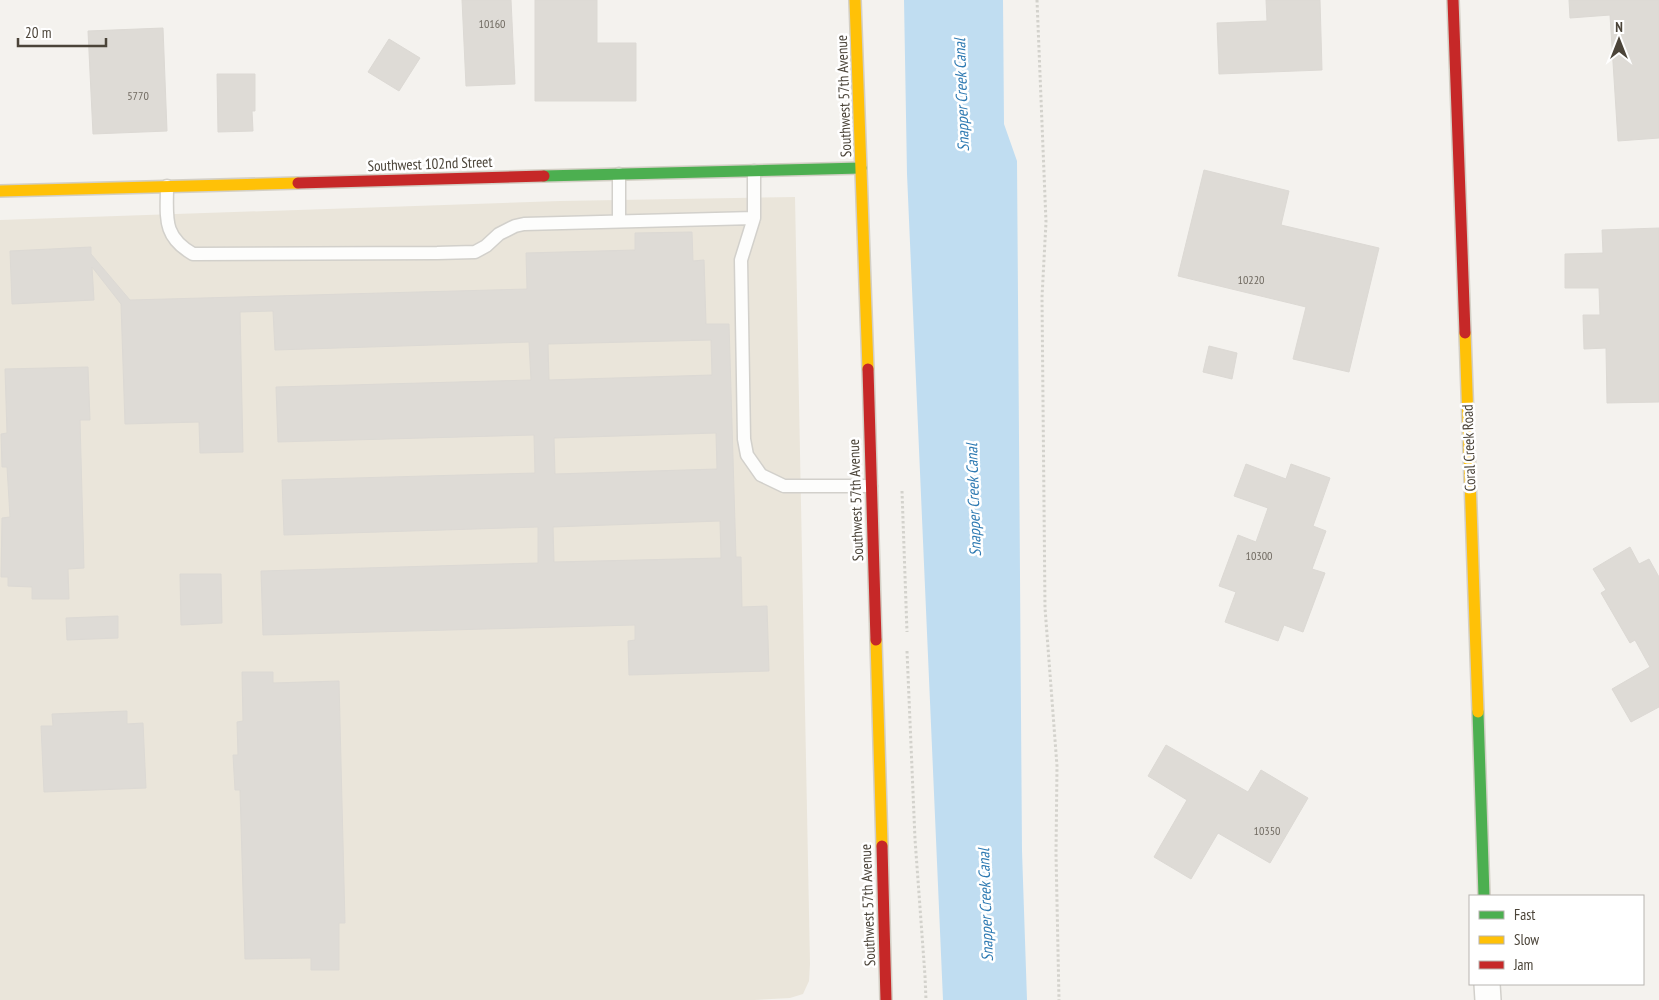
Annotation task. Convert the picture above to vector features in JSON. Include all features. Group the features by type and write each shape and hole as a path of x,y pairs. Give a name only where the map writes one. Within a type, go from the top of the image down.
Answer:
{"street":[{"name":"Southwest 57th Avenue","path":"855,0 886,1000"},
{"name":"Coral Creek Road","path":"1453,0 1484,895"},
{"name":"Southwest 102nd Street","path":"0,191 861,168"},
{"path":"1487,985 1488,1000"}],"lane":[{"path":"754,171 754,218 741,260 744,439 747,455 761,475 784,486 871,486"},
{"path":"619,174 619,221"},
{"path":"167,186 167,211 170,232 180,246 193,254 475,252 486,246 499,234 524,224 754,218"}],"path":[{"path":"1037,0 1046,222 1042,297 1045,608 1057,766 1056,853 1060,1000"}],"shaded area":[{"path":"795,197 810,964 809,981 803,994 790,998 754,1000 0,1000 0,220 560,201"}],"water":[{"name":"Snapper Creek Canal","path":"904,0 1003,0 1004,124 1017,161 1022,851 1027,1000 943,1000 907,174"}],"building":[{"path":"462,0 511,0 515,84 466,86"},
{"path":"535,0 597,0 597,43 636,43 636,101 535,101"},
{"path":"1266,0 1320,0 1322,70 1219,74 1217,23 1267,21"},
{"path":"1569,0 1659,0 1659,138 1618,141 1610,15 1570,18"},
{"path":"163,28 167,131 93,134 88,31"},
{"path":"389,39 420,58 399,91 368,72"},
{"path":"217,74 255,74 255,111 252,111 253,131 218,132"},
{"path":"1204,170 1289,191 1281,225 1379,248 1349,372 1293,359 1306,307 1178,276"},
{"path":"1659,228 1659,402 1607,403 1606,348 1584,349 1583,315 1600,315 1599,288 1565,288 1565,254 1603,253 1602,230"},
{"path":"692,232 693,261 704,260 706,324 729,324 736,557 741,557 742,607 767,606 769,671 629,675 628,641 635,640 635,625 263,635 261,571 538,563 538,527 284,535 282,480 535,473 534,435 278,442 276,387 531,380 529,342 275,350 273,311 240,312 243,452 200,453 199,422 125,424 121,304 92,267 94,300 12,304 10,251 91,247 91,254 130,300 527,289 526,253 635,250 635,233","holes":["711,340 712,375 549,380 548,344","716,433 717,469 555,474 554,438","720,521 721,558 554,562 553,527"]},
{"path":"1209,346 1237,353 1232,379 1203,372"},
{"path":"88,367 90,420 80,420 84,568 68,569 69,599 32,599 32,587 8,586 8,577 1,577 2,518 10,517 7,467 2,467 1,434 7,433 5,369"},
{"path":"1246,464 1286,479 1291,464 1330,478 1313,526 1326,531 1312,569 1325,573 1303,632 1284,625 1278,641 1225,622 1236,592 1219,586 1238,535 1256,542 1268,508 1234,496"},
{"path":"1630,547 1639,564 1649,559 1659,577 1659,707 1631,722 1612,689 1650,667 1635,640 1630,643 1601,593 1606,590 1593,569"},
{"path":"180,574 221,574 222,623 181,625"},
{"path":"118,616 118,638 67,640 66,618"},
{"path":"242,672 273,672 273,683 339,681 345,923 339,923 339,970 311,970 311,958 245,959 240,790 235,790 233,755 238,755 237,722 243,721"},
{"path":"127,711 127,724 143,723 146,788 44,792 41,726 53,726 52,714"},
{"path":"1166,745 1248,792 1261,770 1308,798 1270,863 1218,833 1191,879 1154,857 1187,800 1148,776"}],"traffic: fast":[{"path":"544,176 861,168"},
{"path":"1478,712 1484,895"}],"traffic: slow":[{"path":"855,0 868,369"},
{"path":"0,191 298,183"},
{"path":"1465,333 1478,712"},
{"path":"876,640 882,846"}],"traffic: jam":[{"path":"1453,0 1465,333"},
{"path":"298,183 544,176"},
{"path":"868,369 876,640"},
{"path":"882,846 886,1000"}]}
